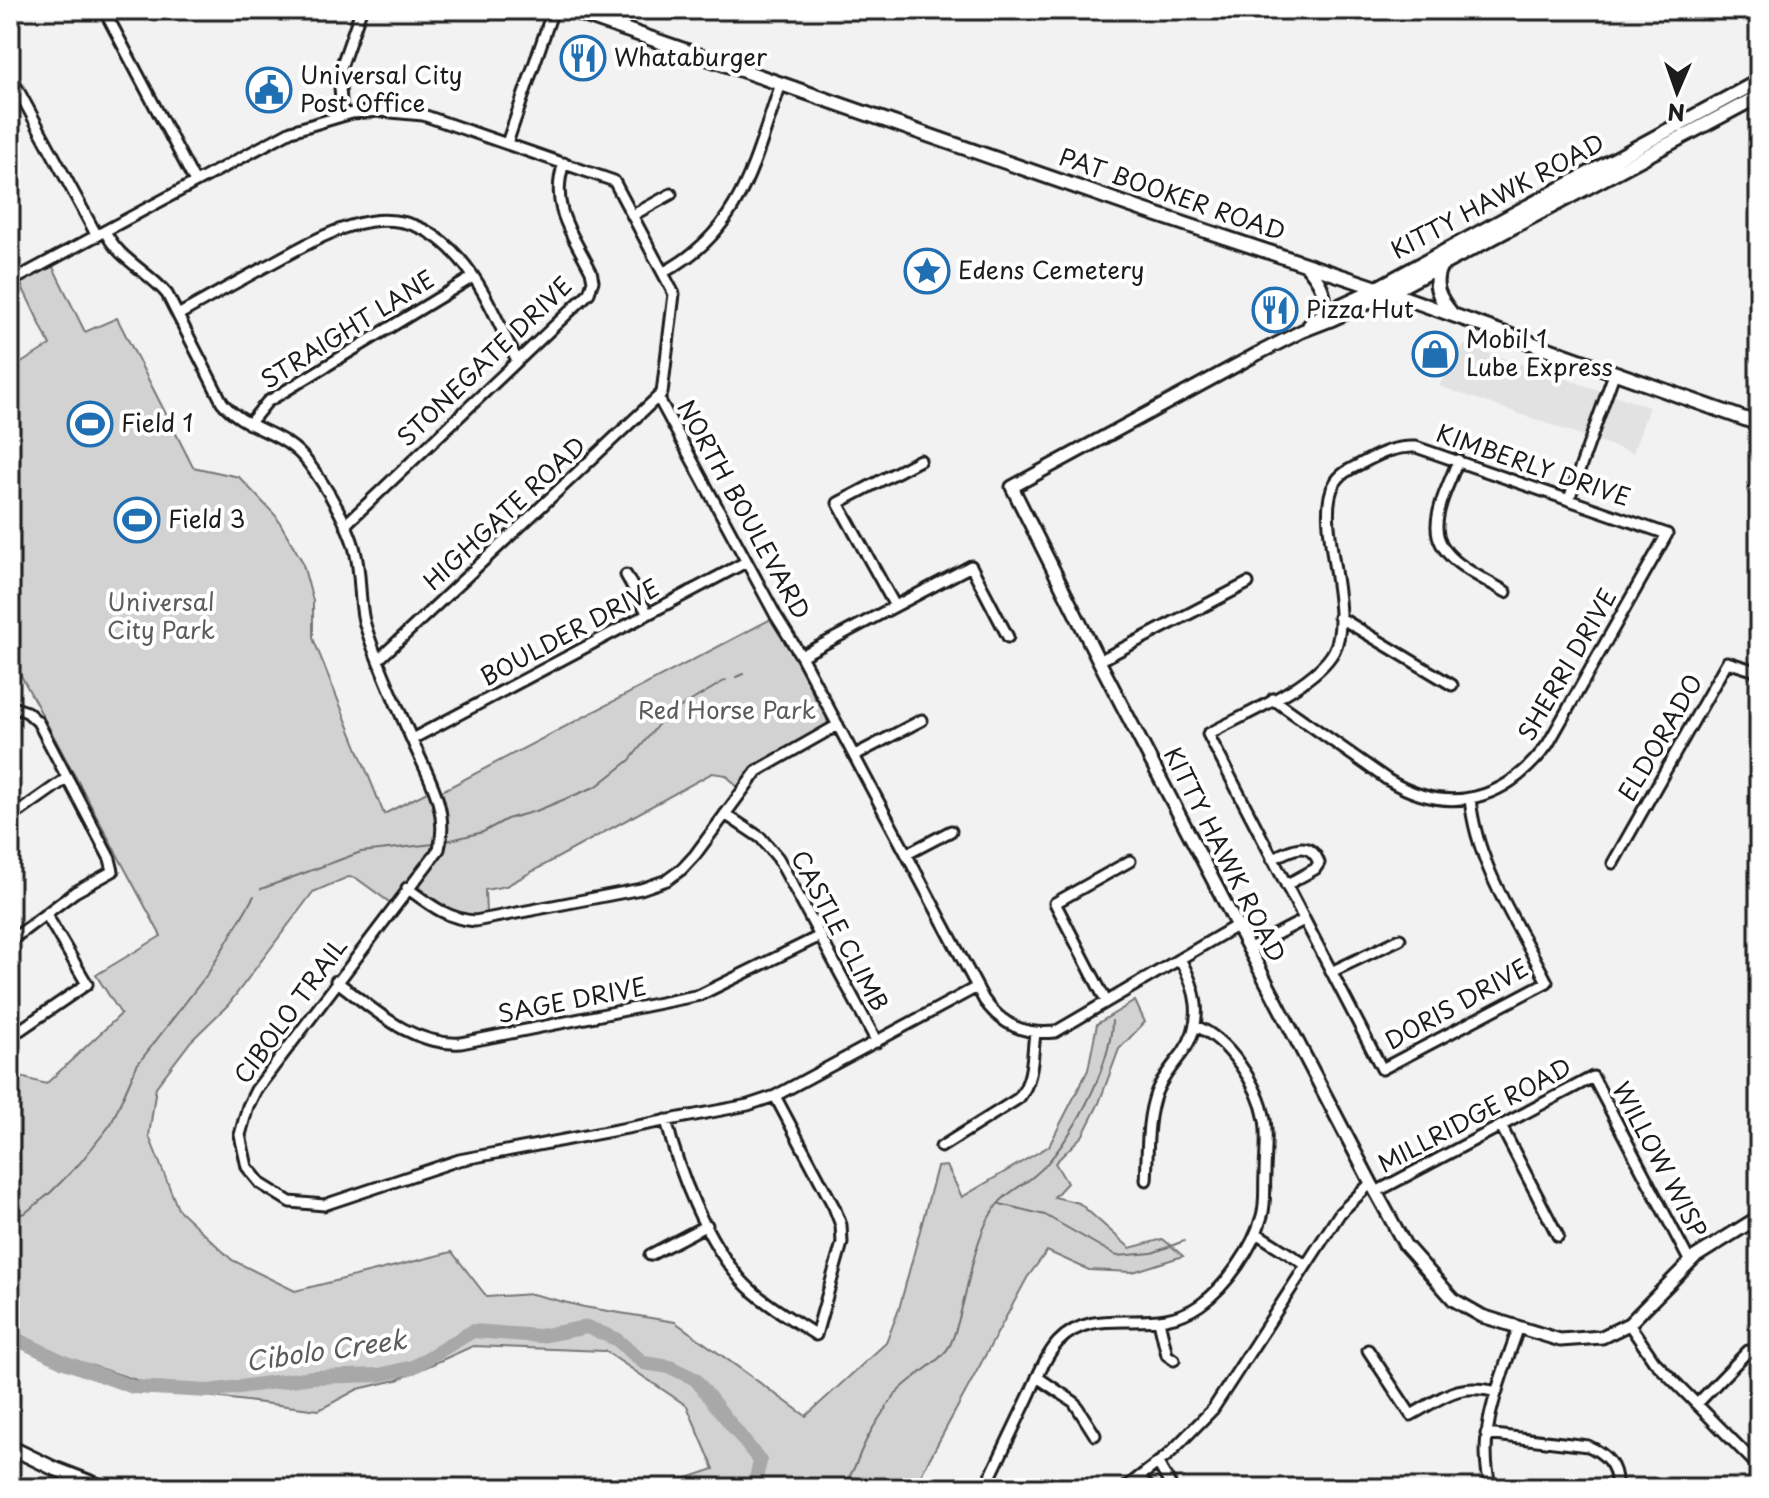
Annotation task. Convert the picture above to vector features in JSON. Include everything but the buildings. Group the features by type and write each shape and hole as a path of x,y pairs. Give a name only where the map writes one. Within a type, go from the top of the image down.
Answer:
{"main road":[{"name":"PAT BOOKER ROAD","path":"569,10 594,14 781,84 1383,290 1759,424"},
{"name":"KITTY HAWK ROAD","path":"1609,169 1759,81"},
{"name":"KITTY HAWK ROAD","path":"1383,290 1609,169 1759,96"},
{"name":"KITTY HAWK ROAD","path":"1383,290 1441,265 1513,220"},
{"path":"1441,265 1436,274 1439,299 1454,316"},
{"path":"10,1447 105,1488"}],"street":[{"path":"104,10 195,182"},
{"path":"342,115 339,73 361,10"},
{"path":"507,143 553,10"},
{"name":"CIBOLO TRAIL","path":"10,75 101,233 158,283 178,315 222,402 229,411 249,424 274,433 300,453 314,470 345,525 357,559 364,621 436,791 442,828 439,849 256,1090 243,1123 242,1152 247,1167 261,1184 290,1202 324,1205 459,1160 748,1105 775,1096 977,987"},
{"path":"664,272 694,253 730,215 742,194 781,84"},
{"name":"NORTH BOULEVARD","path":"10,282 291,131 342,115 380,111 423,115 614,181 674,294 662,393 658,397 746,562 855,755 991,1011 1012,1027 1035,1033"},
{"name":"STONEGATE DRIVE","path":"345,525 589,293 593,281 591,271 560,212 558,188 564,163"},
{"path":"633,215 671,194"},
{"path":"178,315 321,236 371,220 402,222 435,235 462,260 517,360"},
{"path":"1305,264 1320,282 1325,312"},
{"name":"STRAIGHT LANE","path":"249,424 267,402 473,277"},
{"name":"KITTY HAWK ROAD","path":"1302,331 1325,312 1383,290"},
{"name":"KITTY HAWK ROAD","path":"1383,290 1012,487 1236,926 1410,1252 1454,1300 1482,1316 1518,1329 1548,1338 1574,1340 1602,1337 1629,1324"},
{"path":"1569,499 1614,374"},
{"name":"HIGHGATE ROAD","path":"379,659 658,397"},
{"name":"KIMBERLY DRIVE","path":"1272,859 1208,734 1303,683 1326,664 1340,634 1328,502 1335,482 1344,472 1393,449 1416,447 1667,534"},
{"path":"895,606 838,503 920,460"},
{"path":"1458,460 1437,520 1438,536 1442,547 1452,558 1506,592"},
{"name":"SHERRI DRIVE","path":"1273,699 1398,786 1430,797 1470,798 1508,785 1534,763 1548,744 1667,534"},
{"name":"BOULDER DRIVE","path":"412,739 746,562"},
{"path":"801,656 971,566 1008,637"},
{"path":"626,575 648,614"},
{"path":"1099,661 1248,583"},
{"path":"1339,617 1452,685"},
{"name":"ELDORADO","path":"1613,863 1727,662 1759,672"},
{"path":"10,706 27,712 38,722 110,859 113,871 75,892 10,941"},
{"path":"855,755 922,720"},
{"path":"407,888 438,910 475,921 659,884 682,869 757,771 838,725"},
{"path":"19,812 67,778"},
{"name":"DORIS DRIVE","path":"1331,972 1382,1069 1547,982 1484,859 1473,827 1470,798"},
{"name":"CASTLE CLIMB","path":"725,814 770,847 877,1042"},
{"path":"907,854 951,831"},
{"path":"1286,885 1315,869 1319,863 1317,856 1302,847 1293,847 1272,859 1331,972 1400,939"},
{"path":"1106,1001 1055,903 1130,861"},
{"path":"20,1030 87,984 46,914"},
{"path":"1248,949 1304,920"},
{"path":"941,1147 1019,1098 1028,1087 1031,1076 1035,1033 1055,1032 1236,926"},
{"name":"SAGE DRIVE","path":"336,981 415,1036 442,1043 461,1043 700,995 820,936"},
{"path":"1146,1180 1151,1112 1156,1093 1195,1026 1197,995 1180,959"},
{"path":"985,1488 1037,1377 1059,1342 1082,1325 1110,1320 1159,1321 1199,1306 1220,1288 1256,1233 1264,1203 1266,1128 1263,1113 1238,1060 1228,1047 1195,1026"},
{"name":"MILLRIDGE ROAD","path":"1374,1188 1593,1077"},
{"name":"WILLOW WISP","path":"1593,1077 1690,1262"},
{"path":"666,1120 686,1185 721,1253 743,1282 767,1303 816,1335 842,1243 841,1225 775,1096"},
{"path":"1501,1126 1558,1236"},
{"path":"1125,1488 1158,1463 1213,1409 1340,1213 1374,1188"},
{"path":"1759,1217 1690,1262 1629,1324 1654,1361 1759,1467"},
{"path":"650,1255 707,1225"},
{"path":"1256,1233 1306,1265"},
{"path":"1159,1321 1167,1355 1174,1360"},
{"path":"1490,1487 1485,1457 1486,1434 1518,1329"},
{"path":"1368,1350 1411,1415 1466,1388 1497,1392"},
{"path":"1697,1404 1748,1351"},
{"path":"1037,1377 1074,1402 1095,1435"},
{"path":"1486,1434 1588,1446 1599,1451 1611,1463 1616,1472 1616,1482"},
{"path":"1158,1463 1172,1488"},
{"path":"1139,1477 1150,1488"},
{"path":"1753,1488 1759,1481"}],"shaded area":[{"path":"1464,345 1649,407 1633,453 1439,386"}],"green space":[{"name":"Universal City Park","path":"50,261 85,332 117,318 193,467 239,477 276,516 302,561 313,601 313,638 384,814 431,790 436,810 438,826 431,853 392,904 356,878 348,877 313,892 228,1005 191,1041 156,1087 149,1136 178,1209 232,1260 295,1291 452,1252 487,1297 532,1294 584,1307 675,1322 806,1416 886,1343 899,1309 937,1167 947,1166 962,1197 1049,1146 1088,1070 1097,1024 1135,1001 1145,1022 1119,1049 1099,1103 1083,1135 1055,1163 1067,1183 1054,1197 1079,1203 1130,1248 1163,1239 1183,1256 1133,1272 1089,1270 1047,1251 1027,1278 923,1471 918,1488 657,1488 714,1469 687,1406 605,1351 473,1346 397,1380 358,1389 319,1410 173,1392 10,1339 10,1074 46,1084 121,1014 96,975 161,936 10,655 10,370 50,345 18,278"},
{"name":"Red Horse Park","path":"771,619 800,666 816,700 824,697 828,726 758,765 739,789 726,775 712,773 506,886 485,890 486,914 458,912 442,905 418,887 435,864 444,842 446,820 440,792"}],"waterway":[{"path":"736,677 743,674"},
{"path":"447,841 483,832 507,819 536,811 597,786 630,760 664,717 726,680"},
{"path":"261,889 361,852 434,844"},
{"path":"10,1217 25,1213 49,1194 80,1163 111,1124 137,1065 209,972 254,896"},
{"path":"838,1488 851,1473 871,1431 894,1396 947,1350 957,1327 976,1252 988,1219 1001,1201 1048,1162 1074,1126 1105,1060 1112,1021"},
{"path":"1000,1204 1045,1215 1117,1256 1152,1253 1184,1241"},
{"name":"Cibolo Creek","path":"10,1336 64,1362 133,1387 209,1391 313,1377 379,1375 413,1367 473,1331 540,1336 587,1327 616,1339 644,1363 670,1367 695,1379 760,1461 754,1488"}],"place":[{"name":"Whataburger","path":"583,58"},
{"name":"Universal City Post Office","path":"269,90"},
{"name":"Edens Cemetery","path":"927,271"},
{"name":"Pizza Hut","path":"1275,310"},
{"name":"Mobil 1 Lube Express","path":"1435,354"},
{"name":"Field 1","path":"90,424"},
{"name":"Field 3","path":"137,520"}]}
